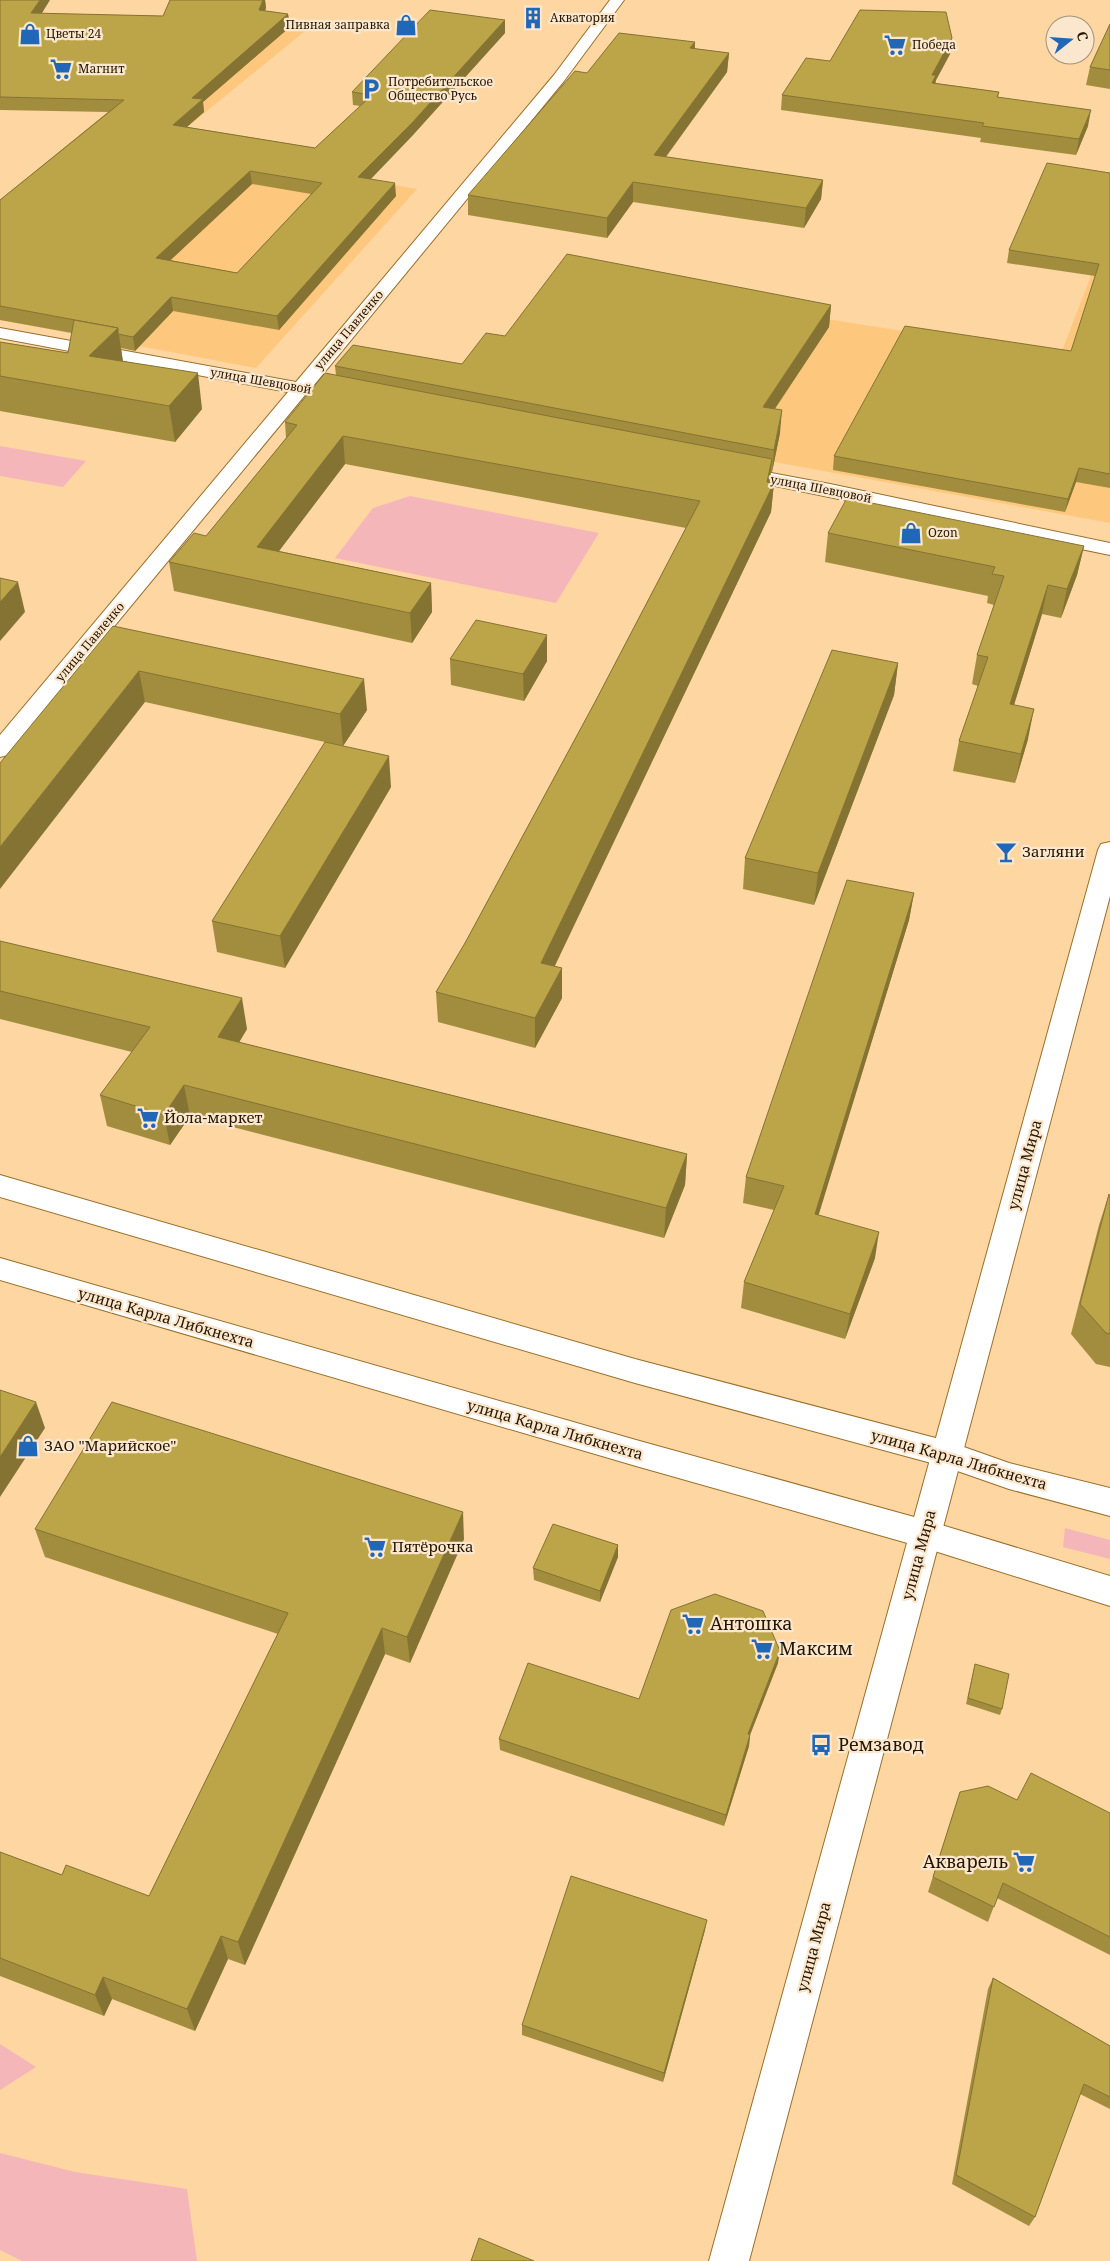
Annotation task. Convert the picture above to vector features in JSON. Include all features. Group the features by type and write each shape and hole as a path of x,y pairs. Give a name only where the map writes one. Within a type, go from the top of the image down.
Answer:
{"main road":[{"name":"улица Павленко","path":"0,750 559,78 617,0"},
{"name":"улица Шевцовой","path":"0,333 369,401"},
{"name":"улица Шевцовой","path":"718,469 830,490 1110,549"},
{"name":"улица Мира","path":"729,2261 1110,850"},
{"name":"улица Карла Либкнехта","path":"0,1186 635,1371 946,1454 1009,1476 1110,1502"},
{"name":"улица Карла Либкнехта","path":"0,1269 607,1445 925,1534 1110,1591"}],"shaded area":[{"path":"262,20 310,27 175,137 271,164 417,189 256,368 0,320 0,216"},
{"path":"1097,260 1110,262 1110,523 532,418 637,289 1060,356"},
{"path":"0,446 86,461 63,487 0,476"},
{"path":"410,496 599,533 556,603 335,558 373,508"},
{"path":"1065,1528 1110,1540 1110,1559 1063,1547"},
{"path":"0,2044 36,2067 0,2090"},
{"path":"0,2153 75,2172 187,2189 197,2261 22,2261 0,2250"}],"building":[{"path":"0,0 40,0 31,13 163,16 170,0 263,0 259,10 288,14 192,98 203,99 173,125 315,148 372,95 352,92 430,10 505,20 412,123 358,177 395,183 277,316 171,297 133,337 118,334 118,328 0,306 0,200 124,100 0,97","holes":["250,171 322,183 237,273 156,258"]},
{"path":"860,10 946,12 952,38 932,75 936,75 932,83 999,92 997,97 1091,110 1079,139 982,126 984,123 782,95 806,58 830,61"},
{"path":"1110,24 1110,70 1090,67 1091,65 1095,65 1095,56"},
{"path":"619,33 695,42 690,48 729,53 654,155 823,180 806,208 633,182 607,218 468,195 575,71 587,73"},
{"path":"1047,163 1110,173 1110,474 1079,468 1068,499 834,456 905,326 1071,351 1099,264 1009,250"},
{"path":"567,254 831,305 763,407 782,410 774,450 335,366 353,345 462,364 486,333 505,336"},
{"path":"74,320 118,328 89,356 198,373 169,406 0,376 0,342 68,353"},
{"path":"325,373 772,459 767,482 774,483 541,963 562,968 535,1018 436,992 465,943 595,702 700,501 343,436 257,547 431,583 410,613 169,562 194,533 206,536 297,425 285,422"},
{"path":"847,498 1084,546 1067,589 1048,585 1010,704 1034,709 1021,754 959,741 988,657 977,655 1004,576 992,574 995,567 828,533"},
{"path":"0,578 18,582 0,602"},
{"path":"476,620 547,635 523,674 450,659"},
{"path":"113,626 364,679 340,714 139,671 0,847 0,763"},
{"path":"832,650 898,663 818,873 745,858"},
{"path":"325,742 389,756 280,936 212,921"},
{"path":"847,880 914,893 815,1214 879,1232 850,1314 744,1282 784,1186 746,1177"},
{"path":"0,941 242,998 218,1037 687,1154 666,1208 184,1085 164,1115 100,1095 150,1027 0,991"},
{"path":"1109,1194 1110,1334 1106,1333 1080,1304"},
{"path":"0,1390 36,1402 0,1457"},
{"path":"112,1402 463,1512 407,1637 382,1628 238,1942 221,1936 187,2009 103,1977 95,1995 0,1958 0,1852 62,1875 66,1865 149,1896 288,1613 35,1529"},
{"path":"553,1524 618,1545 600,1591 533,1568"},
{"path":"715,1594 763,1611 780,1651 748,1734 750,1735 726,1815 499,1739 528,1663 639,1699 671,1610"},
{"path":"975,1664 1009,1674 1002,1709 968,1698"},
{"name":"Акварель","path":"1031,1773 1110,1813 1110,1937 1003,1883 994,1907 933,1877 960,1792 988,1786 1017,1800"},
{"path":"571,1876 707,1920 664,2073 522,2025"},
{"path":"993,1978 1110,2046 1110,2097 1084,2084 1035,2217 956,2175"},
{"path":"479,2238 534,2261 471,2261"}],"place":[{"name":"Акватория","path":"533,18"},
{"name":"Пивная заправка","path":"406,25"},
{"name":"Цветы 24","path":"30,34"},
{"name":"Победа","path":"895,45"},
{"name":"Магнит","path":"61,69"},
{"name":"Потребительское Общество Русь","path":"371,89"},
{"name":"Ozon","path":"911,533"},
{"name":"Загляни","path":"1006,852"},
{"name":"Йола-маркет","path":"148,1118"},
{"name":"ЗАО \"Марийское\"","path":"28,1446"},
{"name":"Пятёрочка","path":"375,1547"},
{"name":"Антошка","path":"693,1624"},
{"name":"Максим","path":"762,1649"},
{"name":"Ремзавод","path":"821,1745"},
{"name":"Акварель","path":"1024,1862"}]}
